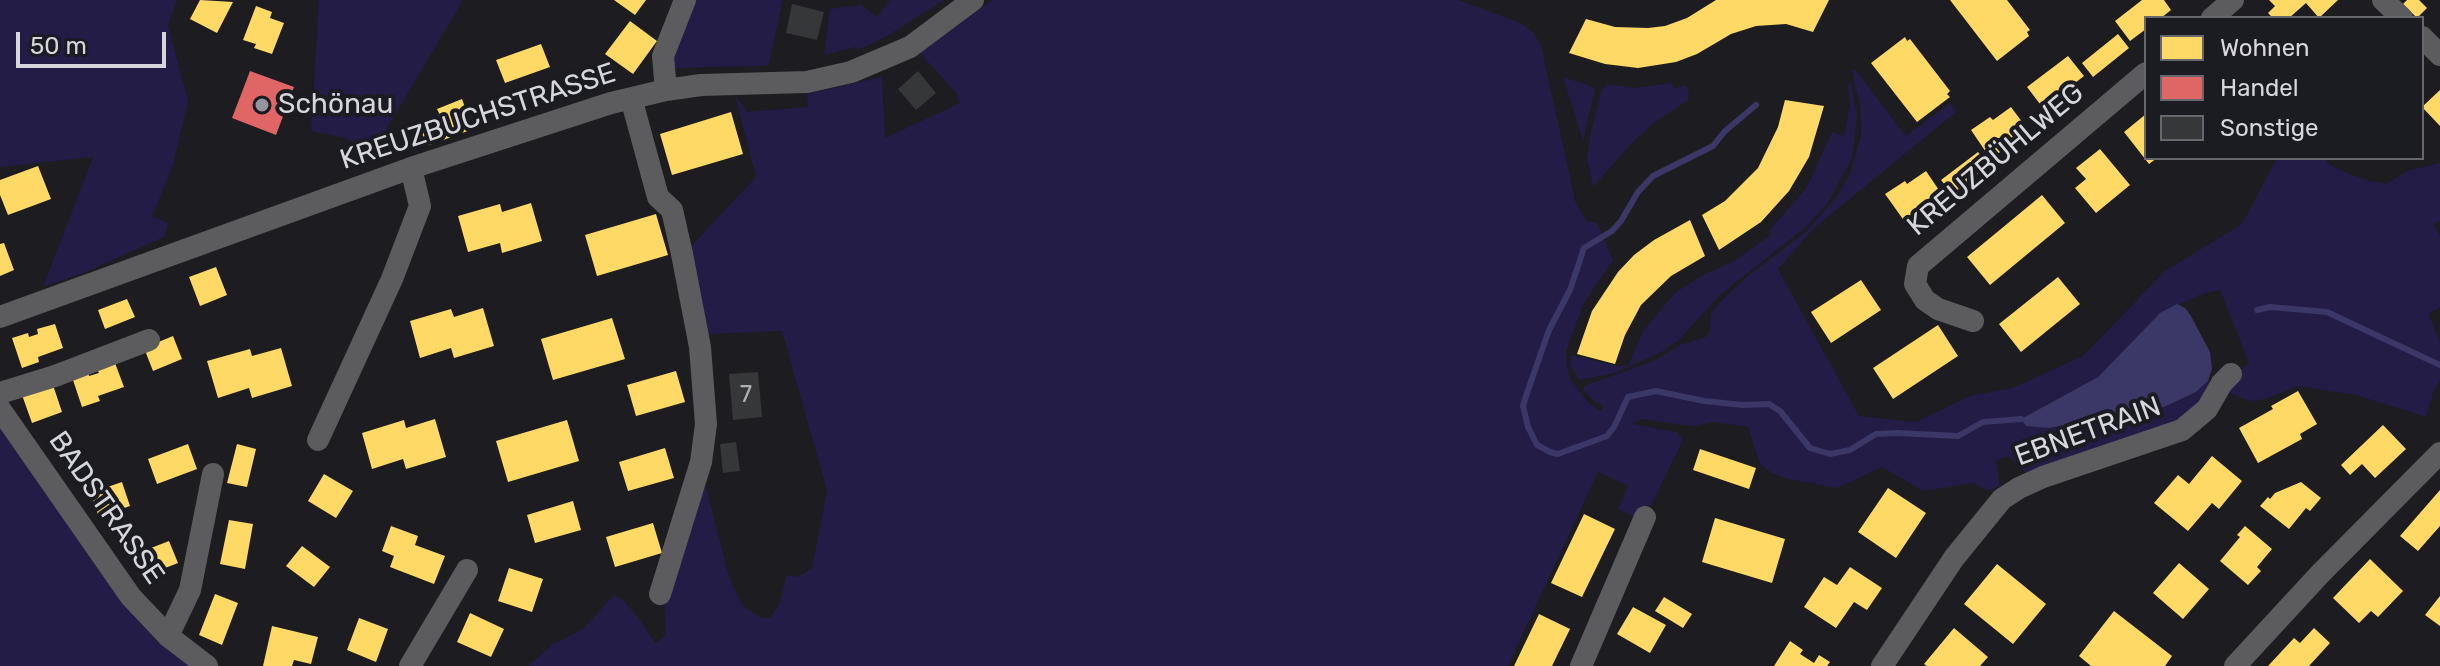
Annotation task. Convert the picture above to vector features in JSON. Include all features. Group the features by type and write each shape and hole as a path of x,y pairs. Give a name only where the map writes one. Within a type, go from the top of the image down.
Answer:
{"street":[{"path":"666,90 663,56 685,0"},
{"name":"KREUZBUCHSTRASSE","path":"0,317 411,168 631,98 701,85 807,82 851,72 910,47 973,0"},
{"path":"2214,16 2233,0"},
{"path":"2383,0 2400,16"},
{"path":"2424,39 2440,55"},
{"name":"KREUZBÜHLWEG","path":"1973,321 1938,309 1925,300 1915,284 1918,266 2144,75"},
{"path":"631,98 658,197 672,210 678,236 700,347 706,424 701,462 660,594"},
{"path":"318,440 385,293 420,206 411,168"},
{"path":"0,393 55,376 149,340"},
{"name":"EBNETRAIN","path":"1882,666 1954,558 2002,499 2043,477 2182,430 2207,409 2231,374"},
{"name":"BADSTRASSE","path":"0,409 131,597 168,636 207,666"},
{"path":"2235,666 2320,574 2440,453"},
{"name":"BADSTRASSE","path":"168,636 190,590 213,474"},
{"path":"1581,666 1645,517"},
{"path":"410,666 467,570"}],"shaded area":[{"path":"0,0 177,0 168,25 188,101 173,165 152,216 168,223 164,237 86,272 43,287 93,157 0,167"},
{"path":"319,0 463,0 373,152 345,138 311,131"},
{"path":"691,0 783,0 769,63 766,66 674,68 673,47"},
{"path":"890,0 944,0 882,39 858,50 856,47 824,55 830,9 861,5 877,17"},
{"path":"992,0 1458,0 1521,23 1534,33 1541,46 1576,204 1587,221 1597,223 1613,260 1584,303 1566,351 1571,380 1587,401 1600,411 1604,406 1583,390 1584,386 1654,361 1680,345 1706,337 1710,330 1711,313 1721,301 1750,274 1806,232 1838,195 1850,173 1861,137 1861,111 1852,71 1855,69 1906,136 1950,103 1956,112 1813,229 1778,269 1859,416 1916,422 1970,396 2013,388 2083,356 2165,271 2242,224 2276,160 2326,160 2331,166 2360,178 2386,184 2407,171 2440,163 2440,221 2433,224 2440,236 2440,307 2429,314 2440,343 2440,380 2426,417 2356,395 2298,386 2266,399 2251,401 2226,392 2231,378 2249,363 2220,290 2202,294 2160,313 2098,377 2021,419 2049,428 2164,407 2196,392 2208,381 2212,388 2185,420 2028,475 2008,456 1996,461 2000,486 1988,491 1974,483 1923,491 1882,467 1837,488 1789,479 1772,473 1760,464 1748,427 1716,422 1692,426 1642,419 1632,424 1677,432 1683,440 1651,506 1646,505 1642,513 1632,516 1618,509 1628,486 1598,472 1508,666 528,666 552,645 583,629 614,595 637,616 655,643 666,635 664,601 704,479 729,577 743,606 761,618 770,618 779,605 787,575 798,577 812,568 827,491 782,331 705,334 691,246 756,177 735,95 747,112 808,107 807,94 882,77 885,138 960,103 956,93 920,53"},
{"path":"1563,77 1595,90 1583,141"},
{"path":"1672,83 1674,89 1686,85 1688,100 1655,122 1632,143 1593,187 1587,158 1601,91 1607,84 1635,88"},
{"path":"1851,83 1857,117 1852,159 1827,204 1807,226 1720,295 1679,340 1663,351 1615,373 1579,380 1571,366 1571,355 1628,366 1643,331 1675,293 1701,276 1734,261 1772,234 1769,231 1807,187 1832,132 1844,136 1850,105 1848,84"},
{"path":"2177,304 2191,316 2210,352 2212,369 2208,381 2196,392 2164,407 2049,428 2026,426 2021,419 2098,377 2160,313"},
{"path":"0,427 136,619 191,666 0,666"}],"building: Wohnen":[{"path":"200,0 233,2 217,33 190,19"},
{"path":"614,0 646,0 635,15"},
{"path":"1716,0 1829,0 1813,32 1786,24 1756,26 1731,34 1676,62 1638,68 1605,64 1569,53 1586,19 1615,27 1665,26 1687,18"},
{"path":"1950,0 2007,0 2030,30 2027,32 2029,36 1997,61"},
{"path":"2142,0 2164,0 2171,10 2164,16 2144,16 2144,30 2130,41 2115,21"},
{"path":"2269,0 2338,0 2321,16 2317,16 2306,3 2291,16 2271,16 2268,13 2275,6"},
{"path":"2407,0 2419,0 2427,8 2415,16 2403,4"},
{"path":"256,6 272,12 270,18 284,23 272,54 254,48 256,44 243,40"},
{"path":"630,21 657,41 633,74 605,54"},
{"path":"2118,34 2129,48 2093,77 2082,63"},
{"path":"1905,37 1907,41 1910,39 1950,91 1947,94 1950,97 1917,122 1871,63"},
{"path":"541,44 550,67 505,83 496,60"},
{"path":"2068,56 2084,76 2043,108 2027,87"},
{"path":"2440,90 2440,126 2424,109 2424,105"},
{"path":"462,99 473,129 427,146 418,123 440,115 437,109"},
{"path":"1785,100 1824,106 1809,157 1789,191 1761,222 1719,250 1702,215 1725,201 1758,168 1778,127"},
{"path":"2011,107 2031,134 1990,158 1971,130"},
{"path":"731,112 743,154 672,175 660,134"},
{"path":"2144,116 2144,158 2124,132"},
{"path":"2100,149 2130,185 2096,213 2075,188 2086,179 2076,168"},
{"path":"1978,152 1988,166 1952,194 1941,180"},
{"path":"38,166 51,199 8,215 0,195 0,180"},
{"path":"1926,171 1945,199 1905,222 1885,194"},
{"path":"2042,195 2065,223 1990,285 1967,257"},
{"path":"531,203 542,241 502,253 500,243 468,252 458,216 500,204 502,212"},
{"path":"656,214 668,255 597,276 585,235"},
{"path":"1690,220 1705,256 1671,276 1641,305 1625,335 1615,364 1577,354 1592,311 1618,272 1654,240"},
{"path":"4,243 14,270 0,276 0,244"},
{"path":"216,267 227,295 200,306 189,277"},
{"path":"2058,277 2080,304 2021,352 1999,324"},
{"path":"1861,280 1881,310 1831,343 1811,312"},
{"path":"127,299 135,317 105,329 98,310"},
{"path":"483,308 494,346 454,358 451,348 420,358 410,321 451,309 454,317"},
{"path":"612,318 625,359 553,380 541,339"},
{"path":"55,324 63,348 38,357 39,362 22,368 12,338 28,333 29,337 38,334 37,329"},
{"path":"1938,325 1958,356 1893,399 1873,368"},
{"path":"173,336 182,359 153,371 144,348"},
{"path":"281,348 292,386 252,398 249,388 218,398 207,361 250,349 252,356"},
{"path":"115,363 124,387 98,396 100,401 82,407 72,377 88,372 89,376 99,373 97,369"},
{"path":"676,371 685,402 636,416 627,385"},
{"path":"53,385 62,412 32,423 22,395"},
{"path":"2298,391 2317,424 2300,434 2302,439 2258,463 2239,428"},
{"path":"435,419 446,457 406,469 403,459 372,469 362,433 404,420 406,428"},
{"path":"567,420 579,461 508,482 496,441"},
{"path":"2383,425 2406,449 2375,478 2362,464 2350,475 2341,465"},
{"path":"188,444 197,469 157,484 148,459"},
{"path":"237,444 256,449 247,487 227,483"},
{"path":"665,448 674,478 628,491 619,462"},
{"path":"1700,449 1756,468 1749,489 1693,470"},
{"path":"2212,456 2242,481 2219,509 2212,503 2188,531 2154,503 2178,475 2189,484"},
{"path":"324,474 353,491 336,518 308,501"},
{"path":"122,482 130,506 99,517 90,493"},
{"path":"2301,482 2321,498 2310,511 2306,508 2289,529 2260,506 2268,497 2270,499 2275,493"},
{"path":"1888,488 1926,513 1896,558 1858,532"},
{"path":"2440,490 2440,526 2418,551 2400,536"},
{"path":"573,501 581,530 535,543 527,515"},
{"path":"1584,514 1615,529 1582,597 1551,583"},
{"path":"1715,518 1785,539 1772,583 1702,562"},
{"path":"229,520 253,524 245,569 220,564"},
{"path":"653,523 662,553 615,567 606,537"},
{"path":"391,526 418,536 415,545 445,556 434,584 390,567 394,556 382,551"},
{"path":"2245,526 2272,549 2257,567 2261,571 2248,585 2220,561"},
{"path":"169,541 178,563 142,577 133,555"},
{"path":"302,546 330,567 314,587 286,566"},
{"path":"2370,559 2403,591 2378,617 2371,611 2359,623 2333,598"},
{"path":"2179,563 2209,589 2183,619 2153,593"},
{"path":"1997,564 2046,604 2013,644 1964,604"},
{"path":"1850,567 1882,588 1867,610 1854,602 1836,628 1804,607 1824,577 1837,585"},
{"path":"509,568 543,579 532,612 498,601"},
{"path":"215,594 238,603 222,645 199,635"},
{"path":"2440,596 2440,626 2425,615"},
{"path":"1664,597 1692,614 1683,628 1655,611"},
{"path":"1633,607 1666,625 1650,653 1617,634"},
{"path":"2114,611 2172,656 2165,666 2091,666 2079,656"},
{"path":"470,613 504,629 491,657 457,642"},
{"path":"1539,614 1570,629 1552,666 1514,666"},
{"path":"359,618 388,629 376,662 347,650"},
{"path":"272,626 318,637 311,664 294,660 292,666 263,666"},
{"path":"1954,628 1988,657 1980,666 1924,664"},
{"path":"2314,628 2330,643 2309,666 2268,666 2294,638 2300,643"},
{"path":"1790,641 1803,650 1800,654 1814,663 1819,655 1830,662 1827,666 1774,666"}],"building: Handel":[{"path":"250,71 294,87 276,135 232,118"}],"building: Sonstige":[{"path":"792,4 824,12 817,40 786,33"},
{"path":"918,71 936,93 916,110 898,89"},
{"path":"758,372 762,417 733,420 729,374"},
{"path":"736,442 740,471 723,473 720,444"}],"waterway":[{"path":"1756,105 1725,131 1713,146 1653,176 1638,192 1612,231 1584,248 1570,290 1549,330 1523,406 1537,445 1558,454 1607,436 1628,397 1656,391 1704,401 1769,404 1780,411 1810,448 1830,454 1850,450 1876,434 1958,436 1983,422 2021,419"},
{"path":"2257,310 2270,307 2327,312 2440,365"}],"place":[{"name":"Schönau","path":"262,105"}]}
